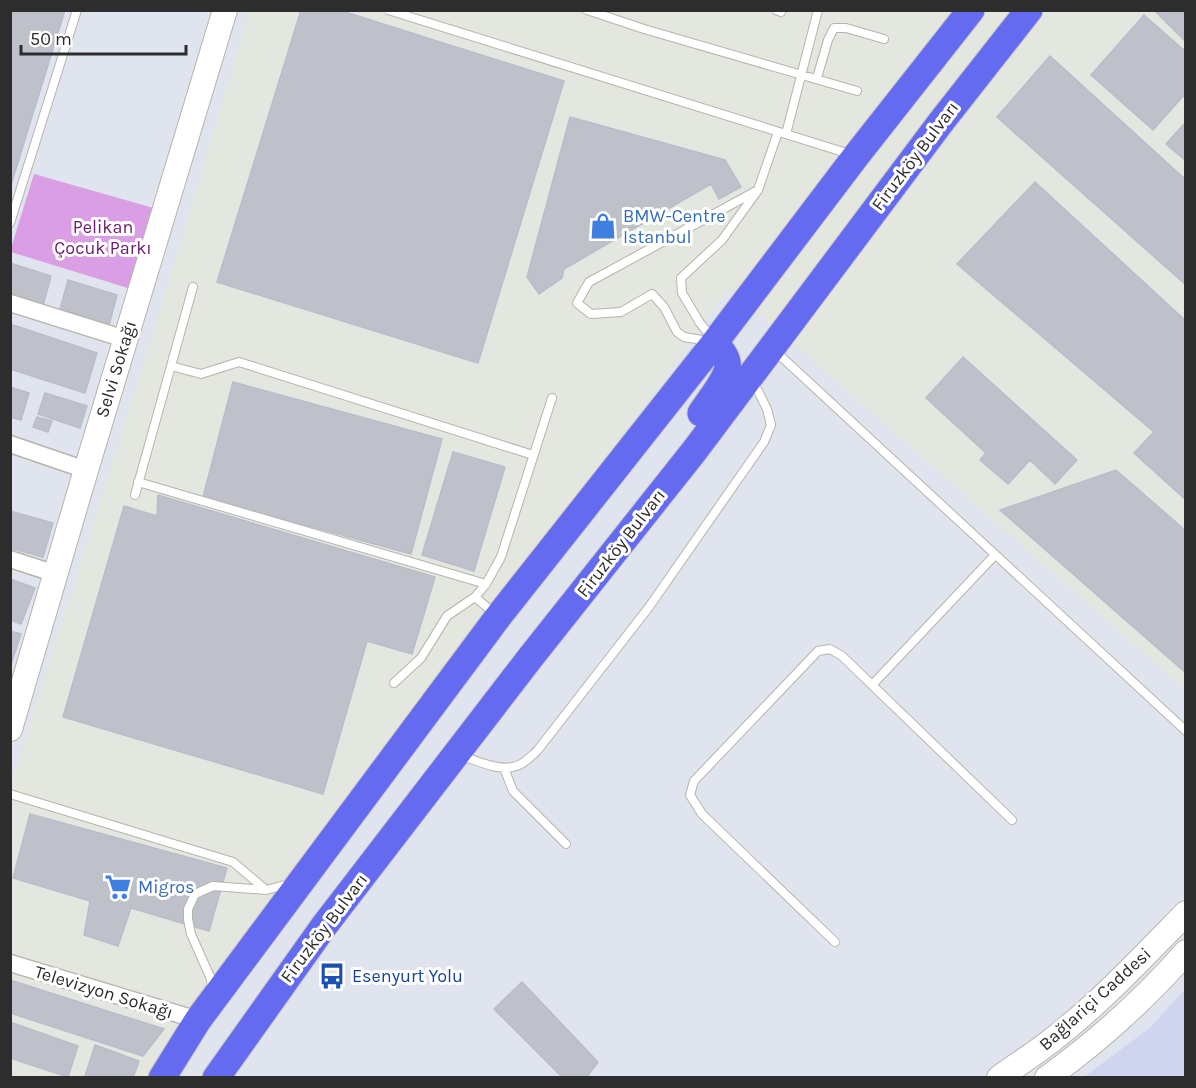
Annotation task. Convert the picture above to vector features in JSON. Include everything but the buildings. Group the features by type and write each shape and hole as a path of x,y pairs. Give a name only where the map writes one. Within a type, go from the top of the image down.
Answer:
{"main road":[{"path":"162,1077 205,1011 498,617 715,342 856,156 971,10"},
{"name":"Firuzköy Bulvarı","path":"216,1077 324,926 657,497 941,122 1029,10"},
{"path":"657,497 675,450 721,384 728,368 727,360 715,342"}],"street":[{"name":"Selvi Sokağı","path":"10,729 17,682 56,574 225,10"},
{"path":"10,303 125,339"},
{"path":"10,444 86,470"},
{"path":"10,559 56,574"},
{"name":"Bağlariçi Caddesi","path":"999,1077 1052,1041 1083,1014 1185,913"},
{"name":"Bağlariçi Caddesi","path":"1047,1077 1098,1038 1162,980 1185,952"},
{"name":"Televizyon Sokağı","path":"10,963 205,1011"}],"lane":[{"path":"10,223 77,10"},
{"path":"388,10 856,156"},
{"path":"586,10 857,91"},
{"path":"715,342 700,323 682,293 681,278 722,240 758,190 782,133 818,10"},
{"path":"817,78 828,40 834,28 846,28 884,39"},
{"path":"715,342 684,337 677,332 664,307 652,294 621,312 591,314 577,303 590,282 758,190"},
{"path":"135,495 193,287"},
{"path":"771,347 1185,731"},
{"path":"171,366 201,374 240,362 533,455"},
{"path":"457,754 504,768 520,765 537,751 649,607 764,441 771,425 767,410 750,376"},
{"path":"394,683 421,658 447,616 475,597 486,584 501,557 552,398"},
{"path":"138,482 486,584"},
{"path":"873,684 995,555"},
{"path":"475,597 498,617"},
{"path":"835,942 702,814 690,795 694,781 818,651 830,649 842,656 1012,819"},
{"path":"504,768 513,791 566,844"},
{"path":"10,794 233,862 266,890"},
{"path":"205,1011 211,979 191,934 188,920 188,909 195,894 213,886 266,890 291,883 317,860"}],"shaded area":[{"path":"249,11 1185,11 1185,690 730,288 151,1077 11,1078 11,783 159,313"},
{"path":"1185,989 1185,1077 1084,1077 1151,1027"}],"green space":[{"name":"Pelikan Çocuk Parkı","path":"34,174 157,209 131,289 11,252"}],"place":[{"name":"BMW-Centre Istanbul","path":"603,226"},
{"name":"Migros","path":"118,887"},
{"name":"Esenyurt Yolu","path":"332,976"}]}
